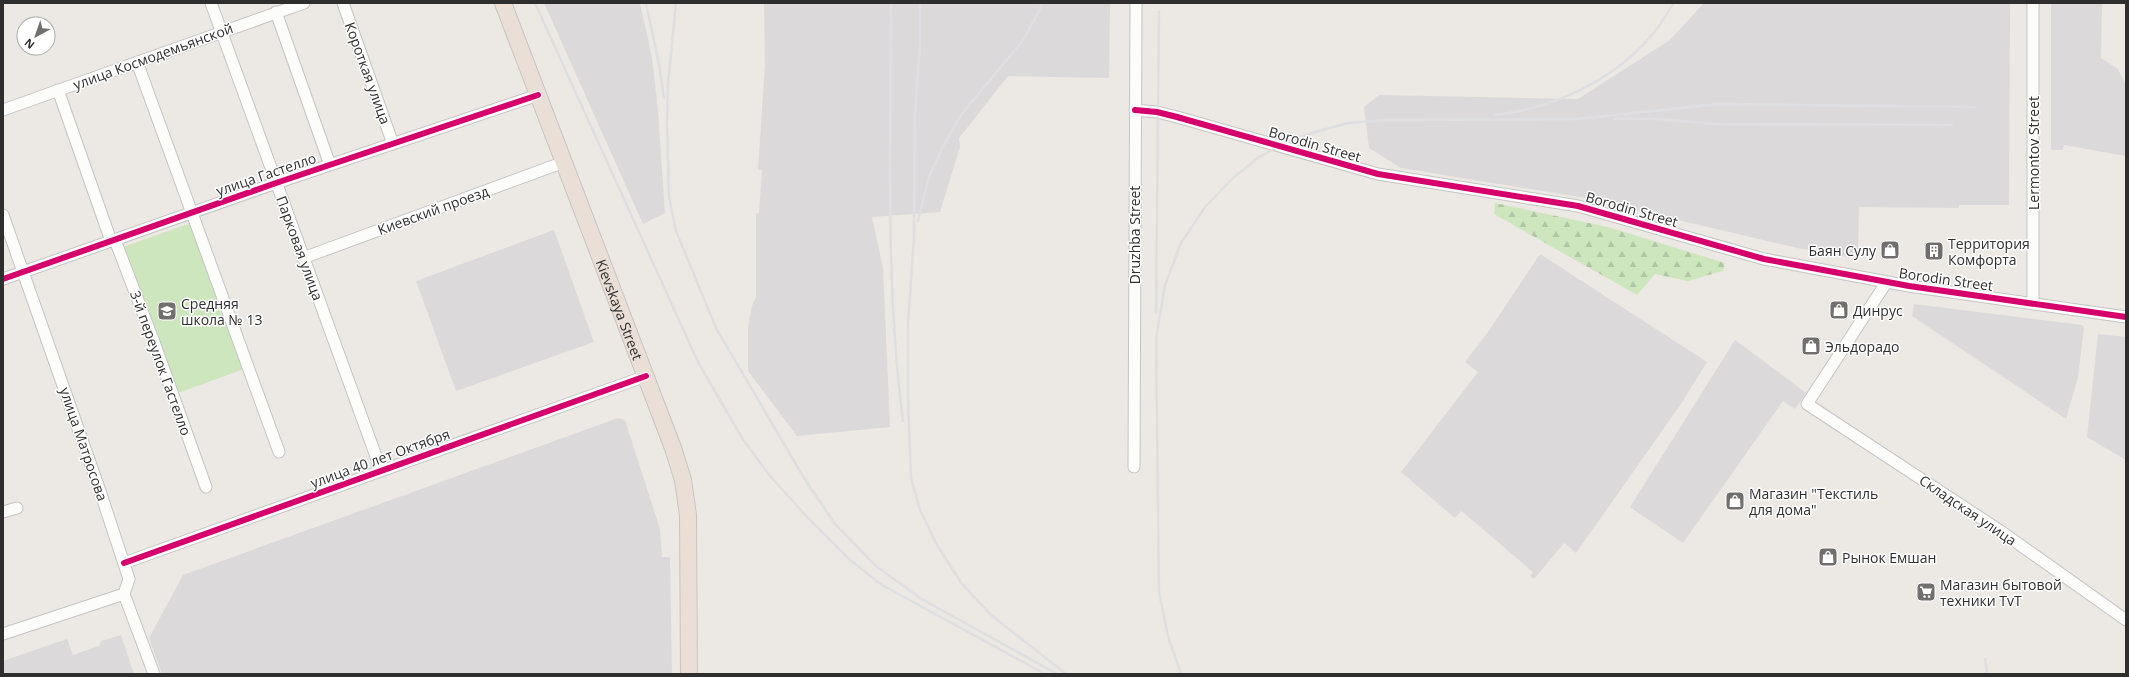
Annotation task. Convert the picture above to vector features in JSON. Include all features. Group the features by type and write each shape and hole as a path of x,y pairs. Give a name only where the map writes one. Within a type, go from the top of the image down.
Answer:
{"highway":[{"name":"Kievskaya Street","path":"503,3 673,448 685,494 688,515 689,674"}],"street":[{"name":"Парковая улица","path":"211,3 381,470"},
{"name":"улица Космодемьянской","path":"3,110 304,3"},
{"name":"Короткая улица","path":"343,3 393,144"},
{"name":"Druzhba Street","path":"1134,467 1134,110 1136,3"},
{"name":"Lermontov Street","path":"2033,3 2033,304"},
{"path":"276,12 330,165"},
{"path":"137,62 279,452"},
{"name":"3-й переулок Гастелло","path":"58,90 113,240 154,342 206,487"},
{"name":"улица Гастелло","path":"3,279 276,183 538,95"},
{"name":"Borodin Street","path":"1134,110 1157,112 1177,117 1378,174 1578,206 1764,259 1886,282 2126,317"},
{"name":"Киевский проезд","path":"303,258 564,162"},
{"name":"улица Матросова","path":"3,215 124,563 129,579 124,594"},
{"name":"Складская улица","path":"1886,282 1807,404 2002,532 2126,620"},
{"name":"улица 40 лет Октября","path":"124,563 646,376"},
{"path":"3,512 17,508"},
{"path":"3,634 124,594 154,674"}],"shaded area":[{"path":"544,3 640,3 652,57 658,111 665,213 643,224"},
{"path":"764,3 1110,3 1109,78 1008,76 959,138 960,147 940,212 872,217 883,268 890,427 797,436 748,371 748,328 752,306 756,297 756,214 759,213 762,170 758,170 765,65"},
{"path":"1704,3 2010,3 2009,205 1959,205 1959,208 1859,207 1858,259 1797,248 1585,198 1401,168 1369,148 1364,107 1379,95 1578,99 1670,40"},
{"path":"2051,3 2102,3 2101,58 2118,69 2126,85 2126,156 2064,145 2063,150 2051,150"},
{"path":"554,230 594,342 456,391 416,281"},
{"path":"1540,254 1707,362 1681,404 1576,553 1564,543 1534,579 1530,576 1533,572 1465,514 1461,511 1455,518 1401,472 1478,372 1465,362 1488,332"},
{"path":"1914,304 2082,325 2084,328 2078,377 2066,419 1912,316"},
{"path":"2098,334 2126,337 2126,460 2087,437"},
{"path":"1735,340 1806,393 1795,409 1783,401 1683,543 1630,507"},
{"path":"618,418 625,420 660,529 662,557 670,557 672,674 162,674 149,638 183,575"},
{"path":"121,635 134,674 3,674 3,661 67,639 73,655 99,646 101,641"}],"green space":[{"path":"1495,203 1608,227 1725,263 1723,271 1688,281 1655,274 1637,295 1494,214"},
{"path":"191,223 244,369 178,393 123,247"}],"railway":[{"path":"535,3 698,362 742,438 770,476 809,519 849,559 882,585 1045,674"},
{"path":"646,3 659,64 664,98"},
{"path":"676,3 668,83 667,124 669,197 676,231 716,328 804,478 835,524 876,566 920,598 1057,674"},
{"path":"891,3 891,264 897,369 903,421"},
{"path":"920,3 920,45 915,114 914,237 908,324 908,398 911,478 920,510 937,545 962,584 991,615 1066,674"},
{"path":"918,221 929,177 942,148 961,115 1024,39 1043,3"},
{"path":"1495,115 1521,111 1548,103 1573,93 1598,80 1621,65 1641,47 1659,26 1673,3"},
{"path":"1156,313 1159,12"},
{"path":"1181,674 1168,636 1159,592 1156,339 1165,285 1181,243 1205,207 1233,178 1259,157 1287,142 1312,133 1348,123 1387,120 1577,119 1719,104 1975,107"},
{"path":"1615,119 1658,119 1714,124 1952,125"},
{"path":"1985,659 1987,674"}],"cycle path":[{"path":"3,279 276,183 538,95"},
{"path":"1135,110 1157,112 1177,117 1378,174 1578,206 1764,259 1909,286 2126,317"},
{"path":"124,563 646,376"}],"place":[{"name":"Баян Сулу","path":"1890,250"},
{"name":"Территория Комфорта","path":"1934,251"},
{"name":"Динрус","path":"1839,310"},
{"name":"Средняя школа № 13","path":"167,311"},
{"name":"Эльдорадо","path":"1811,346"},
{"name":"Магазин \"Текстиль для дома\"","path":"1735,501"},
{"name":"Рынок Емшан","path":"1828,557"},
{"name":"Магазин бытовой техники TvT","path":"1926,592"}]}
